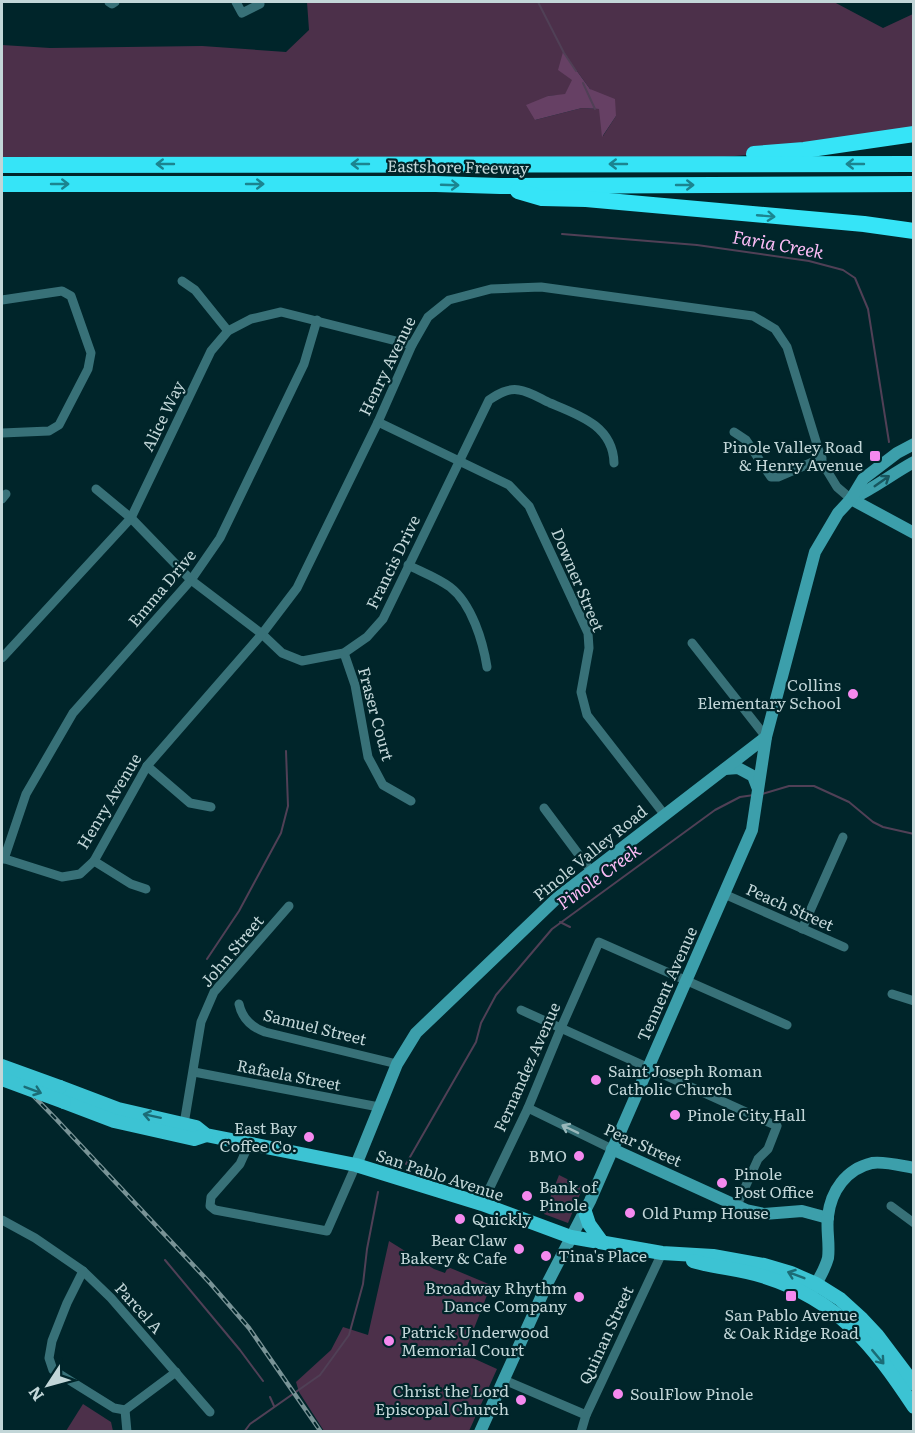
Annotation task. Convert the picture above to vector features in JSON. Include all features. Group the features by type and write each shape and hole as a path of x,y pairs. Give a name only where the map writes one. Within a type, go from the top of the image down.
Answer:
{"highway":[{"path":"642,164 804,150 914,134"},
{"name":"Eastshore Freeway","path":"2,165 914,164"},
{"name":"Eastshore Freeway","path":"2,184 500,186 914,184"},
{"path":"500,186 542,198 586,199 864,224 914,231"}],"main road":[{"path":"766,737 815,552 838,513 851,500 862,479 897,453 914,444"},
{"path":"851,500 914,462"},
{"name":"Henry Avenue","path":"851,500 914,533"},
{"name":"Pinole Valley Road","path":"356,1165 397,1064 416,1034 557,898 766,737"},
{"name":"Tennent Avenue","path":"480,1431 548,1282 585,1212 752,830 766,737"},
{"path":"724,769 738,768 753,776 758,789"},
{"name":"San Pablo Avenue","path":"2,1066 118,1109 196,1127 206,1135 356,1165 483,1204 571,1238 662,1253 813,1289 840,1299 862,1319 914,1384"},
{"name":"San Pablo Avenue","path":"2,1079 114,1121 194,1139 206,1135"},
{"name":"Pear Street","path":"612,1149 741,1208 764,1214 802,1211 828,1218"},
{"path":"813,1289 827,1260 830,1240 828,1218 834,1192 852,1171 874,1163 914,1168"},
{"path":"585,1212 589,1224 602,1242"},
{"name":"San Pablo Avenue","path":"813,1289 831,1309 853,1327 889,1371 914,1407"}],"street":[{"path":"109,2 112,4 115,2"},
{"path":"236,2 242,13 260,4 259,2"},
{"path":"182,282 195,290 228,331"},
{"name":"Henry Avenue","path":"3,859 62,877 80,874 94,861 147,766 262,634 297,588 378,422 412,345 428,316 449,300 491,289 541,286 753,316 775,329 788,347 829,476 851,500"},
{"path":"2,300 62,291 71,296 91,353 88,369 59,425 49,431 2,433"},
{"name":"Alice Way","path":"2,658 131,518 211,351 228,331 251,319 281,312 412,345"},
{"name":"Emma Drive","path":"3,859 26,794 73,713 191,580 225,528 304,364 317,320"},
{"name":"Francis Drive","path":"96,489 131,518 191,580 262,634 282,653 302,661 344,653 367,637 383,619 489,400 502,391 520,390 591,421 605,437 614,454 614,463"},
{"name":"Downer Street","path":"378,422 509,485 529,506 588,633 589,648 581,692 587,715 664,814"},
{"path":"734,432 746,440 771,477 778,477 822,458"},
{"path":"408,566 451,587 463,601 483,640 487,667"},
{"path":"692,643 766,737"},
{"name":"Fraser Court","path":"344,653 355,685 369,757 383,785 411,801"},
{"path":"147,766 190,803 211,807"},
{"path":"544,808 591,871"},
{"path":"802,929 843,837"},
{"path":"94,861 131,884 146,889"},
{"name":"Peach Street","path":"724,894 844,947"},
{"name":"John Street","path":"184,1124 201,1022 214,992 290,906"},
{"name":"Fernandez Avenue","path":"483,1204 528,1108 599,942 687,981"},
{"path":"687,981 787,1025"},
{"path":"892,994 914,1001"},
{"name":"Samuel Street","path":"239,1004 247,1021 264,1032 397,1064"},
{"path":"521,1010 777,1126 768,1149 758,1159 741,1208"},
{"name":"Rafaela Street","path":"194,1072 379,1107"},
{"name":"Pear Street","path":"528,1108 612,1149"},
{"name":"Pinole Valley Road","path":"249,1144 240,1164 211,1197 212,1208 327,1231 356,1165"},
{"path":"891,1206 914,1222"},
{"name":"Parcel A","path":"2,1220 35,1238 83,1271 111,1298 210,1412"},
{"name":"Quinan Street","path":"581,1431 586,1415 662,1253"},
{"path":"83,1271 52,1341 49,1358 53,1370 114,1408 125,1410 176,1372"},
{"path":"504,1380 586,1415"},
{"path":"125,1410 127,1431"}],"shaded area":[{"path":"307,2 834,2 883,28 913,14 913,134 804,150 642,164 2,165 2,45 50,48 202,46 286,52 309,30","holes":["563,52 590,89 616,116 603,136 600,109 582,108 535,120 548,96 565,95 573,80"]},
{"path":"563,52 590,89 615,99 616,116 602,137 599,109 582,108 535,120 526,105 548,96 565,94 572,80 558,70"},
{"path":"559,1175 583,1187 568,1223 544,1214"},
{"path":"389,1241 434,1269 445,1273 448,1267 491,1285 464,1354 497,1369 469,1431 324,1431 299,1392 296,1382 331,1350 343,1327 368,1335"},
{"path":"83,1404 111,1422 113,1431 66,1431"}],"waterway":[{"name":"Faria Creek","path":"538,2 564,53 576,71"},
{"name":"Faria Creek","path":"583,83 595,109"},
{"name":"Faria Creek","path":"562,234 697,245 809,261 843,270 855,278 868,309 889,442"},
{"path":"207,959 239,911 281,833 288,806 286,751"},
{"name":"Pinole Creek","path":"762,794 789,786 814,786 849,802 873,822 883,827 914,834"},
{"name":"Pinole Creek","path":"406,1164 476,1042 481,1023 496,995 552,929 715,810 740,797 754,795"},
{"path":"560,922 570,927"},
{"name":"Pinole Creek","path":"244,1432 250,1424 320,1375 349,1335 363,1284 378,1192"},
{"path":"165,1260 263,1381"},
{"path":"270,1397 274,1406"}],"railway":[{"path":"2,1064 210,1283 249,1328 321,1432"}],"place":[{"name":"Pinole Valley Road & Henry Avenue","path":"875,456"},
{"name":"Collins Elementary School","path":"853,694"},
{"name":"Saint Joseph Roman Catholic Church","path":"596,1080"},
{"name":"Pinole City Hall","path":"675,1115"},
{"name":"East Bay Coffee Co.","path":"309,1137"},
{"name":"BMO","path":"579,1156"},
{"name":"Pinole Post Office","path":"722,1183"},
{"name":"Bank of Pinole","path":"527,1196"},
{"name":"Old Pump House","path":"630,1213"},
{"name":"Quickly","path":"460,1219"},
{"name":"Bear Claw Bakery & Cafe","path":"519,1249"},
{"name":"Tina's Place","path":"546,1256"},
{"name":"San Pablo Avenue & Oak Ridge Road","path":"791,1296"},
{"name":"Broadway Rhythm Dance Company","path":"579,1297"},
{"name":"Patrick Underwood Memorial Court","path":"389,1341"},
{"name":"SoulFlow Pinole","path":"618,1394"},
{"name":"Christ the Lord Episcopal Church","path":"521,1400"}]}
